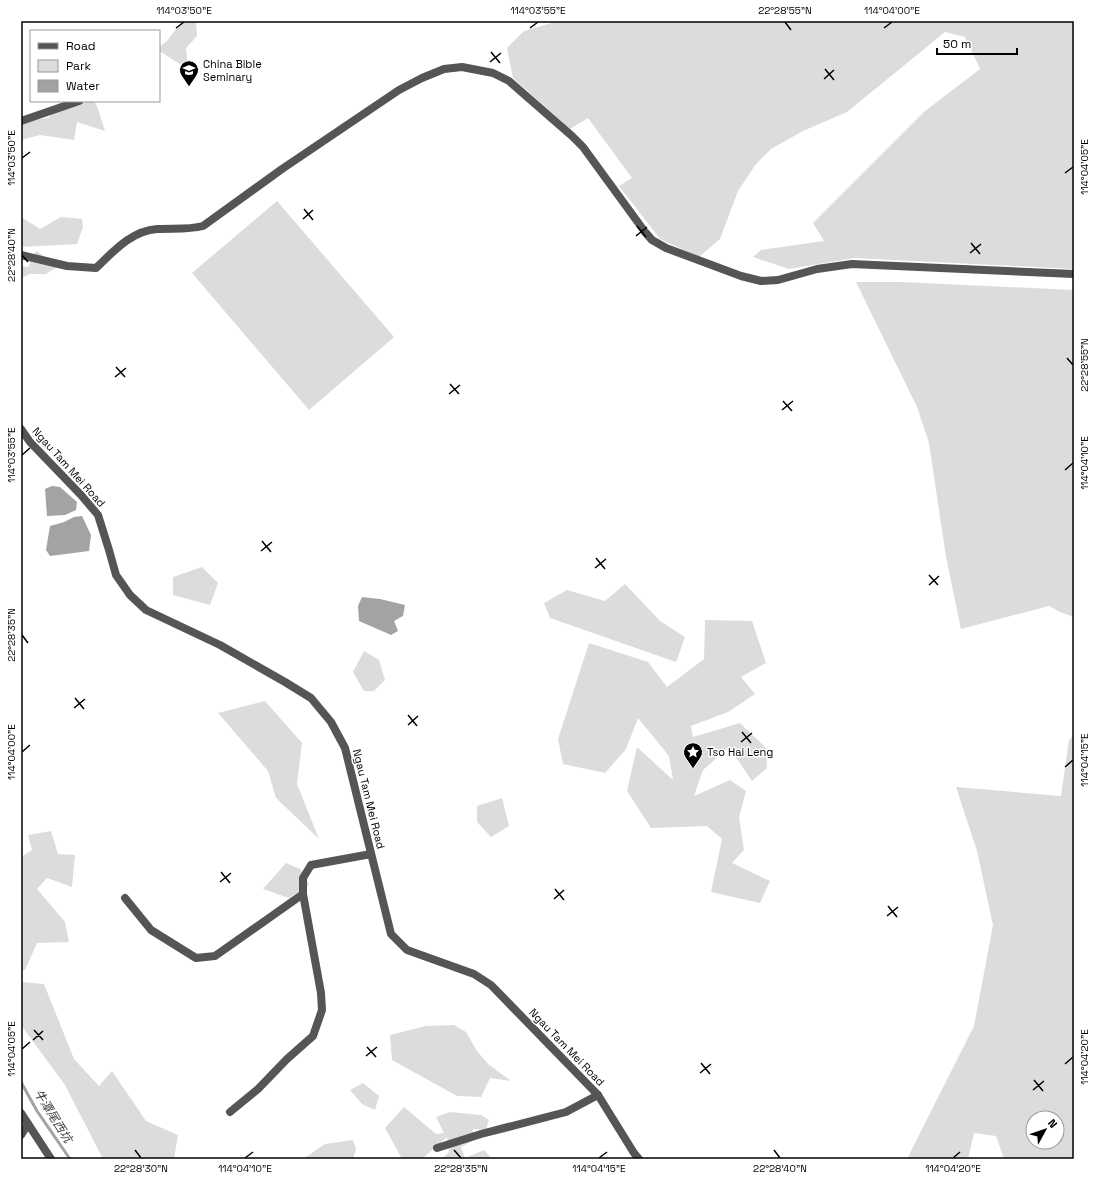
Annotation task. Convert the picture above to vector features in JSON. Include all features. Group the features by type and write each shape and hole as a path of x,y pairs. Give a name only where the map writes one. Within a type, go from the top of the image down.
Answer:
{"street":[{"path":"21,255 67,266 96,268 116,248 130,238 143,232 155,229 192,229 203,226 282,169 399,90 444,69 462,67 493,73 509,81 572,136 583,147 652,240 666,248 741,276 761,281 778,280 817,269 852,264 1074,274"},
{"path":"21,121 76,102"},
{"name":"Ngau Tam Mei Road","path":"21,429 30,442 98,515 110,550 116,575 130,595 146,610 220,645 312,698 331,722 345,748 390,934 407,950 474,974 490,985 598,1095 639,1159"},
{"path":"230,1112 258,1089 287,1059 313,1036 322,1010 321,993 303,894 303,878 310,865 371,854"},
{"path":"125,898 151,930 196,958 214,956 303,894"},
{"path":"437,1148 481,1134 566,1112 598,1095"},
{"path":"21,1113 51,1159"},
{"path":"21,1135 28,1124"}],"green space":[{"path":"182,21 196,21 197,36 186,48 188,66 186,68 161,52 160,54 160,46 167,41"},
{"path":"558,21 1074,21 1074,269 854,258 789,269 753,257 761,250 824,241 813,223 925,111 980,69 965,37 945,32 847,112 803,131 771,149 756,164 738,191 720,239 699,257 660,239 619,186 632,178 588,118 570,129 513,78 507,48 524,31"},
{"path":"66,102 95,102 105,131 77,122 74,140 40,135 21,140 21,121 48,118"},
{"path":"277,201 394,337 309,410 192,273"},
{"path":"21,217 40,229 61,217 82,219 83,227 77,244 21,247"},
{"path":"36,251 59,266 46,274 30,274 21,278 21,266 28,267"},
{"path":"856,282 901,282 1074,290 1074,617 1049,606 961,629 946,557 929,443 917,407"},
{"path":"202,567 218,583 210,605 173,595 173,577"},
{"path":"625,584 660,621 685,637 676,662 550,618 544,603 567,590 605,601"},
{"path":"705,620 752,621 766,663 741,677 755,694 728,712 691,726 693,737 740,723 766,748 767,768 752,781 729,747 703,770 694,796 730,780 746,791 739,817 744,850 732,863 770,881 760,903 711,892 722,839 707,826 651,828 627,791 637,747 673,780 669,756 638,718 626,749 605,773 563,764 558,739 589,643 648,662 667,687 704,659"},
{"path":"364,651 379,660 385,680 374,691 364,691 353,672"},
{"path":"265,701 302,743 297,784 319,839 276,798 268,771 218,713"},
{"path":"1074,735 1074,1159 1004,1159 996,1136 974,1133 968,1159 907,1159 974,1026 993,925 977,851 956,787 1061,796 1069,740"},
{"path":"502,798 509,826 491,837 477,822 477,806"},
{"path":"51,831 58,854 75,855 72,887 47,878 37,889 65,922 69,942 37,943 25,970 21,970 21,857 32,850 28,835"},
{"path":"286,863 300,869 309,885 289,898 263,889"},
{"path":"21,982 44,984 74,1059 99,1086 112,1071 146,1121 178,1135 174,1159 103,1159 65,1085 21,1025"},
{"path":"454,1025 466,1032 477,1051 488,1064 511,1081 490,1078 481,1097 457,1096 392,1060 390,1035 426,1026"},
{"path":"363,1083 379,1096 375,1110 362,1104 350,1090"},
{"path":"404,1107 436,1134 444,1133 436,1117 450,1112 481,1115 489,1120 486,1130 473,1129 472,1141 461,1147 465,1158 484,1150 492,1159 442,1159 449,1152 447,1137 422,1159 402,1159 385,1128"},
{"path":"353,1140 356,1149 353,1159 303,1159 325,1144"}],"water":[{"path":"52,486 60,487 77,502 76,510 65,515 47,516 45,489"},
{"path":"82,516 91,535 89,551 50,556 46,550 50,526 74,517"},
{"path":"362,597 380,599 405,605 403,616 394,621 398,631 391,635 359,621 358,606"}],"waterway":[{"name":"牛潭尾西坑","path":"21,1082 37,1111 70,1159"}],"place":[{"name":"China Bible Seminary","path":"189,87"},
{"name":"Tso Hai Leng","path":"693,769"}]}
